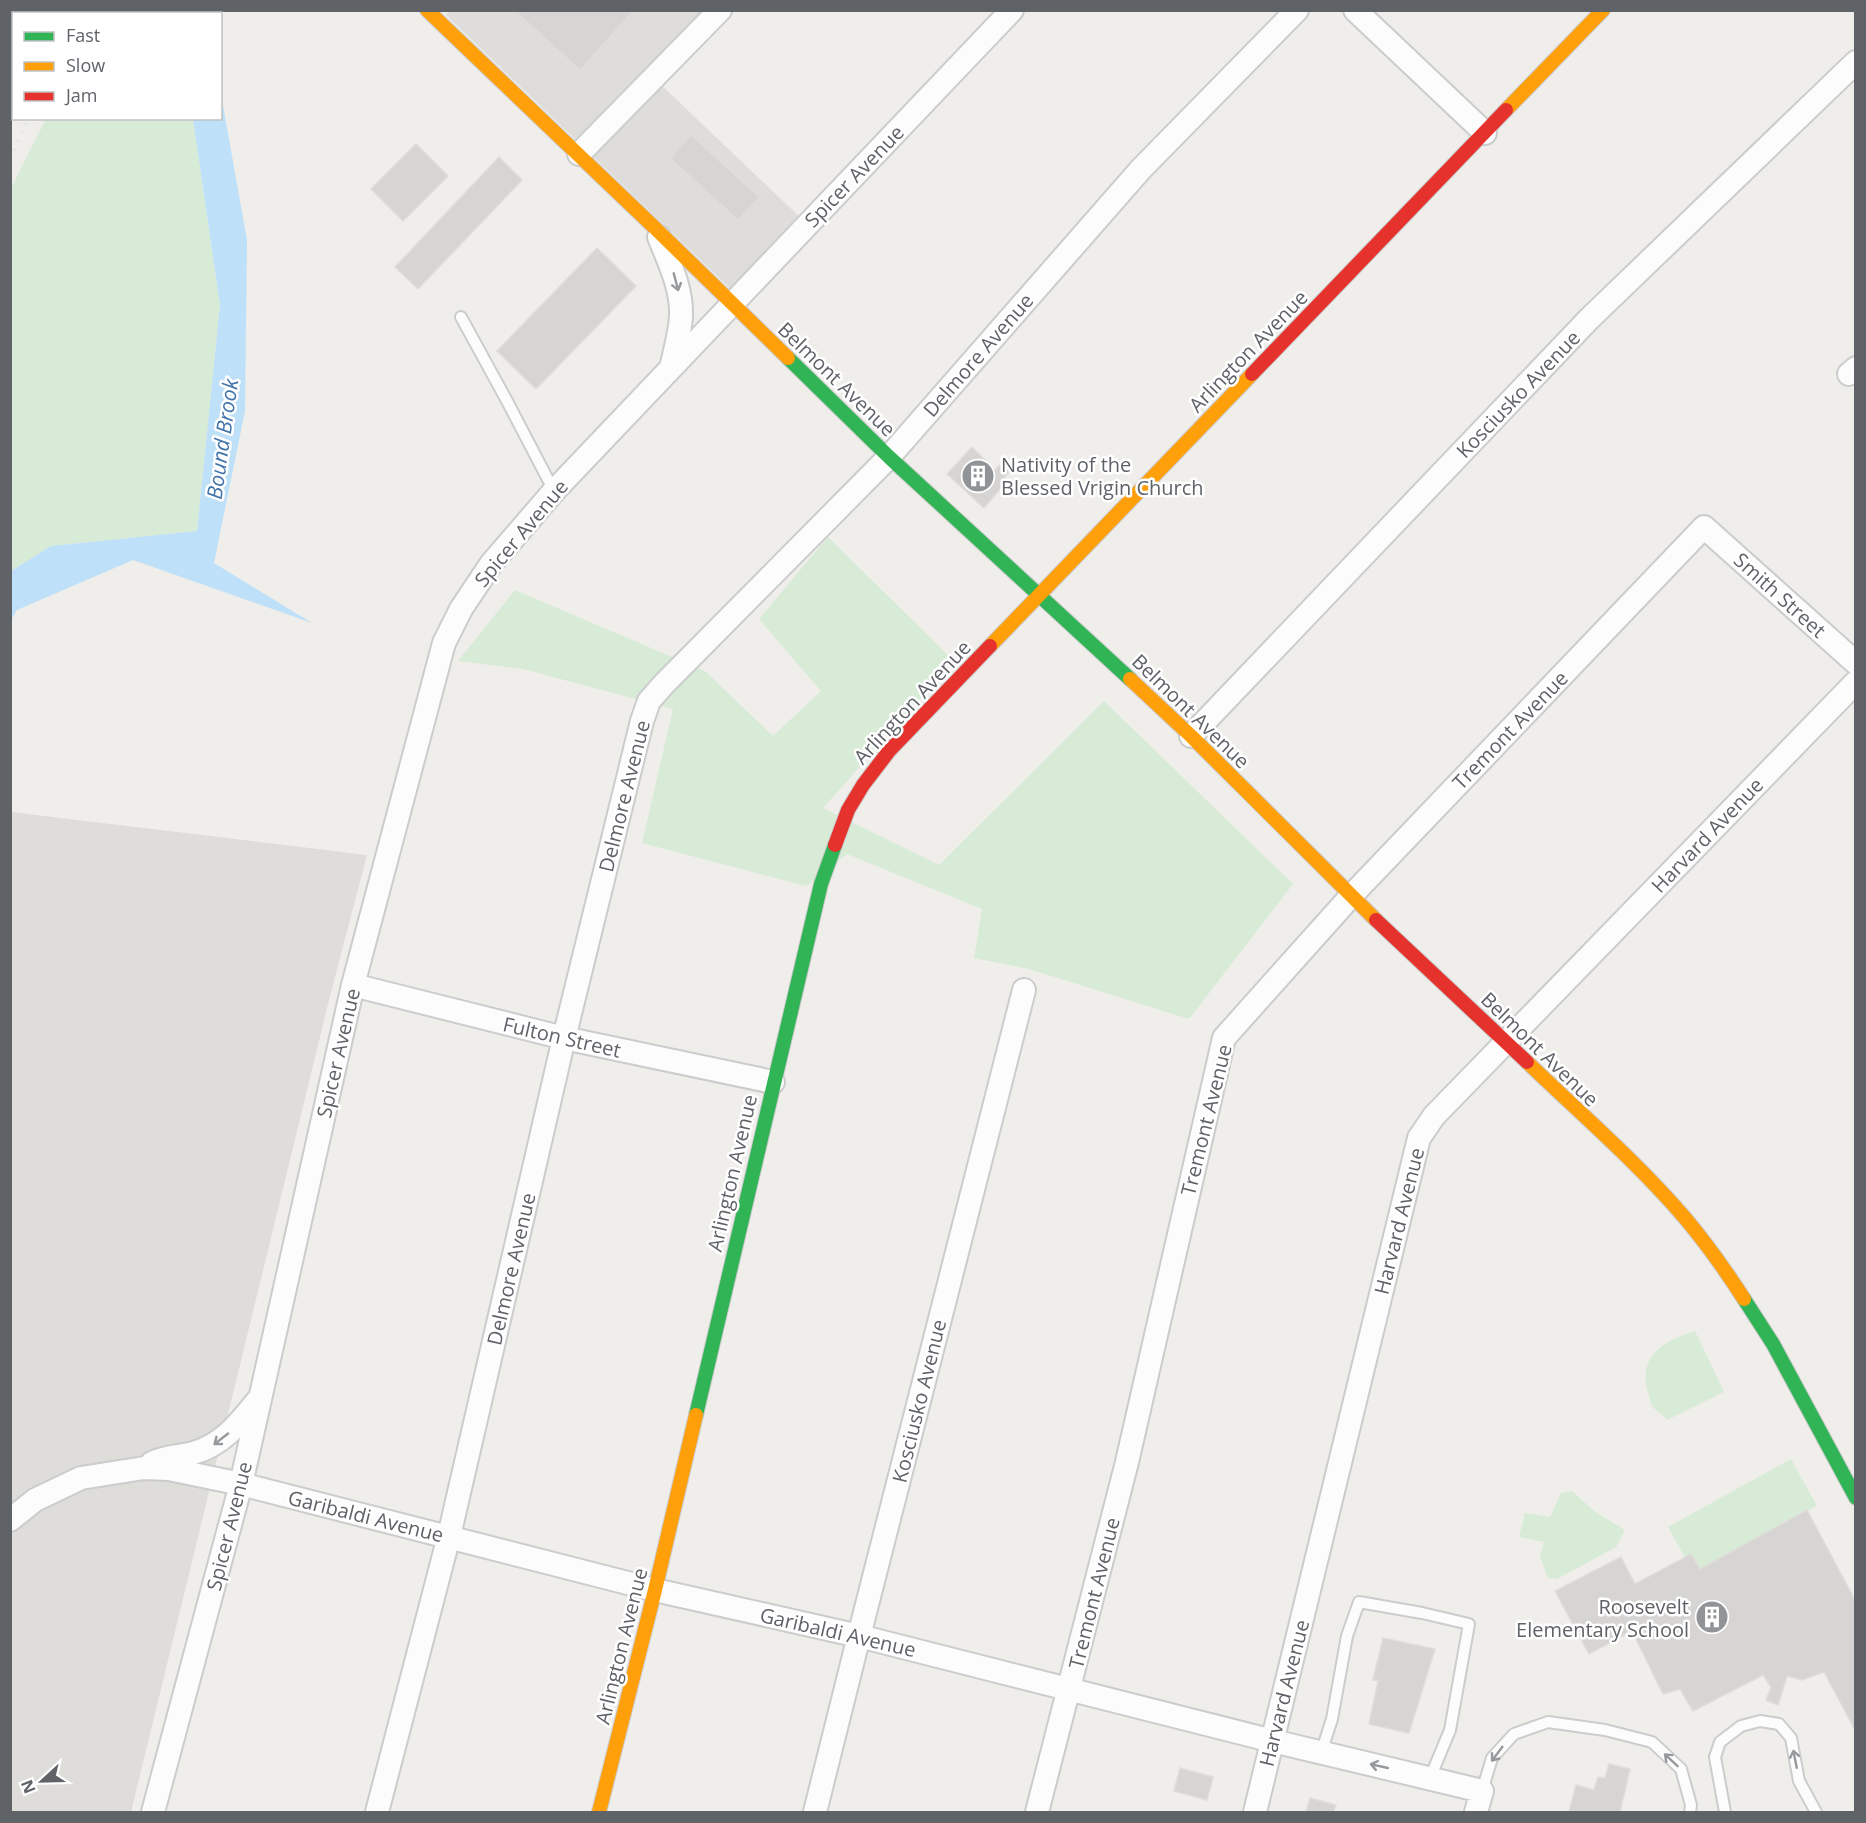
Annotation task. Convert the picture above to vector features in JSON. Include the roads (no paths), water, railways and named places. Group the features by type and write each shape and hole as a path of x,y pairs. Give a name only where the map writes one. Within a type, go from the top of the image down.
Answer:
{"street":[{"name":"Belmont Avenue","path":"427,10 579,154 889,457 1191,736 1351,896 1632,1162 1685,1218 1731,1279 1773,1344 1856,1498"},
{"path":"579,154 720,10"},
{"name":"Spicer Avenue","path":"153,1812 241,1484 354,985 444,644 461,609 491,564 554,491 1012,10"},
{"name":"Delmore Avenue","path":"377,1812 449,1536 564,1038 639,732 649,701 889,457 1141,169 1297,10"},
{"path":"1355,10 1485,132"},
{"name":"Arlington Avenue","path":"599,1812 655,1590 772,1082 821,884 848,810 862,785 890,751 1603,10"},
{"name":"Kosciusko Avenue","path":"1191,736 1589,319 1856,62"},
{"path":"655,228 680,296 681,315 671,368"},
{"name":"Smith Street","path":"1704,527 1856,663"},
{"name":"Tremont Avenue","path":"1037,1812 1127,1462 1224,1038 1351,896 1704,527"},
{"name":"Harvard Avenue","path":"1255,1812 1419,1138 1434,1116 1856,682"},
{"name":"Fulton Street","path":"354,985 564,1038 772,1082"},
{"name":"Kosciusko Avenue","path":"815,1812 1024,990"},
{"path":"10,1520 35,1500 81,1478 144,1468 161,1458 196,1453 216,1444 235,1428 261,1396"},
{"name":"Garibaldi Avenue","path":"144,1468 169,1469 241,1484 655,1590 859,1636 1272,1742 1433,1778 1479,1802"}],"lane":[{"path":"461,317 554,491"},
{"path":"1321,1753 1332,1719 1347,1636 1359,1602 1431,1615 1469,1624 1450,1730 1433,1778"},
{"path":"1725,1812 1715,1757 1720,1742 1741,1726 1760,1721 1779,1725 1791,1738 1799,1781 1816,1812"},
{"path":"1479,1802 1492,1758 1514,1734 1548,1722 1605,1730 1652,1742 1681,1769 1691,1805 1689,1812"}],"water":[{"name":"Bound Brook","path":"222,100 247,240 245,411 214,563 312,623 133,560 17,610 11,620 11,571 51,546 197,531 220,305 193,120 222,120"}],"railway":[{"path":"10,159 28,120"}],"place":[{"name":"Nativity of the Blessed Vrigin Church","path":"978,476"},
{"name":"Roosevelt Elementary School","path":"1712,1617"}]}
